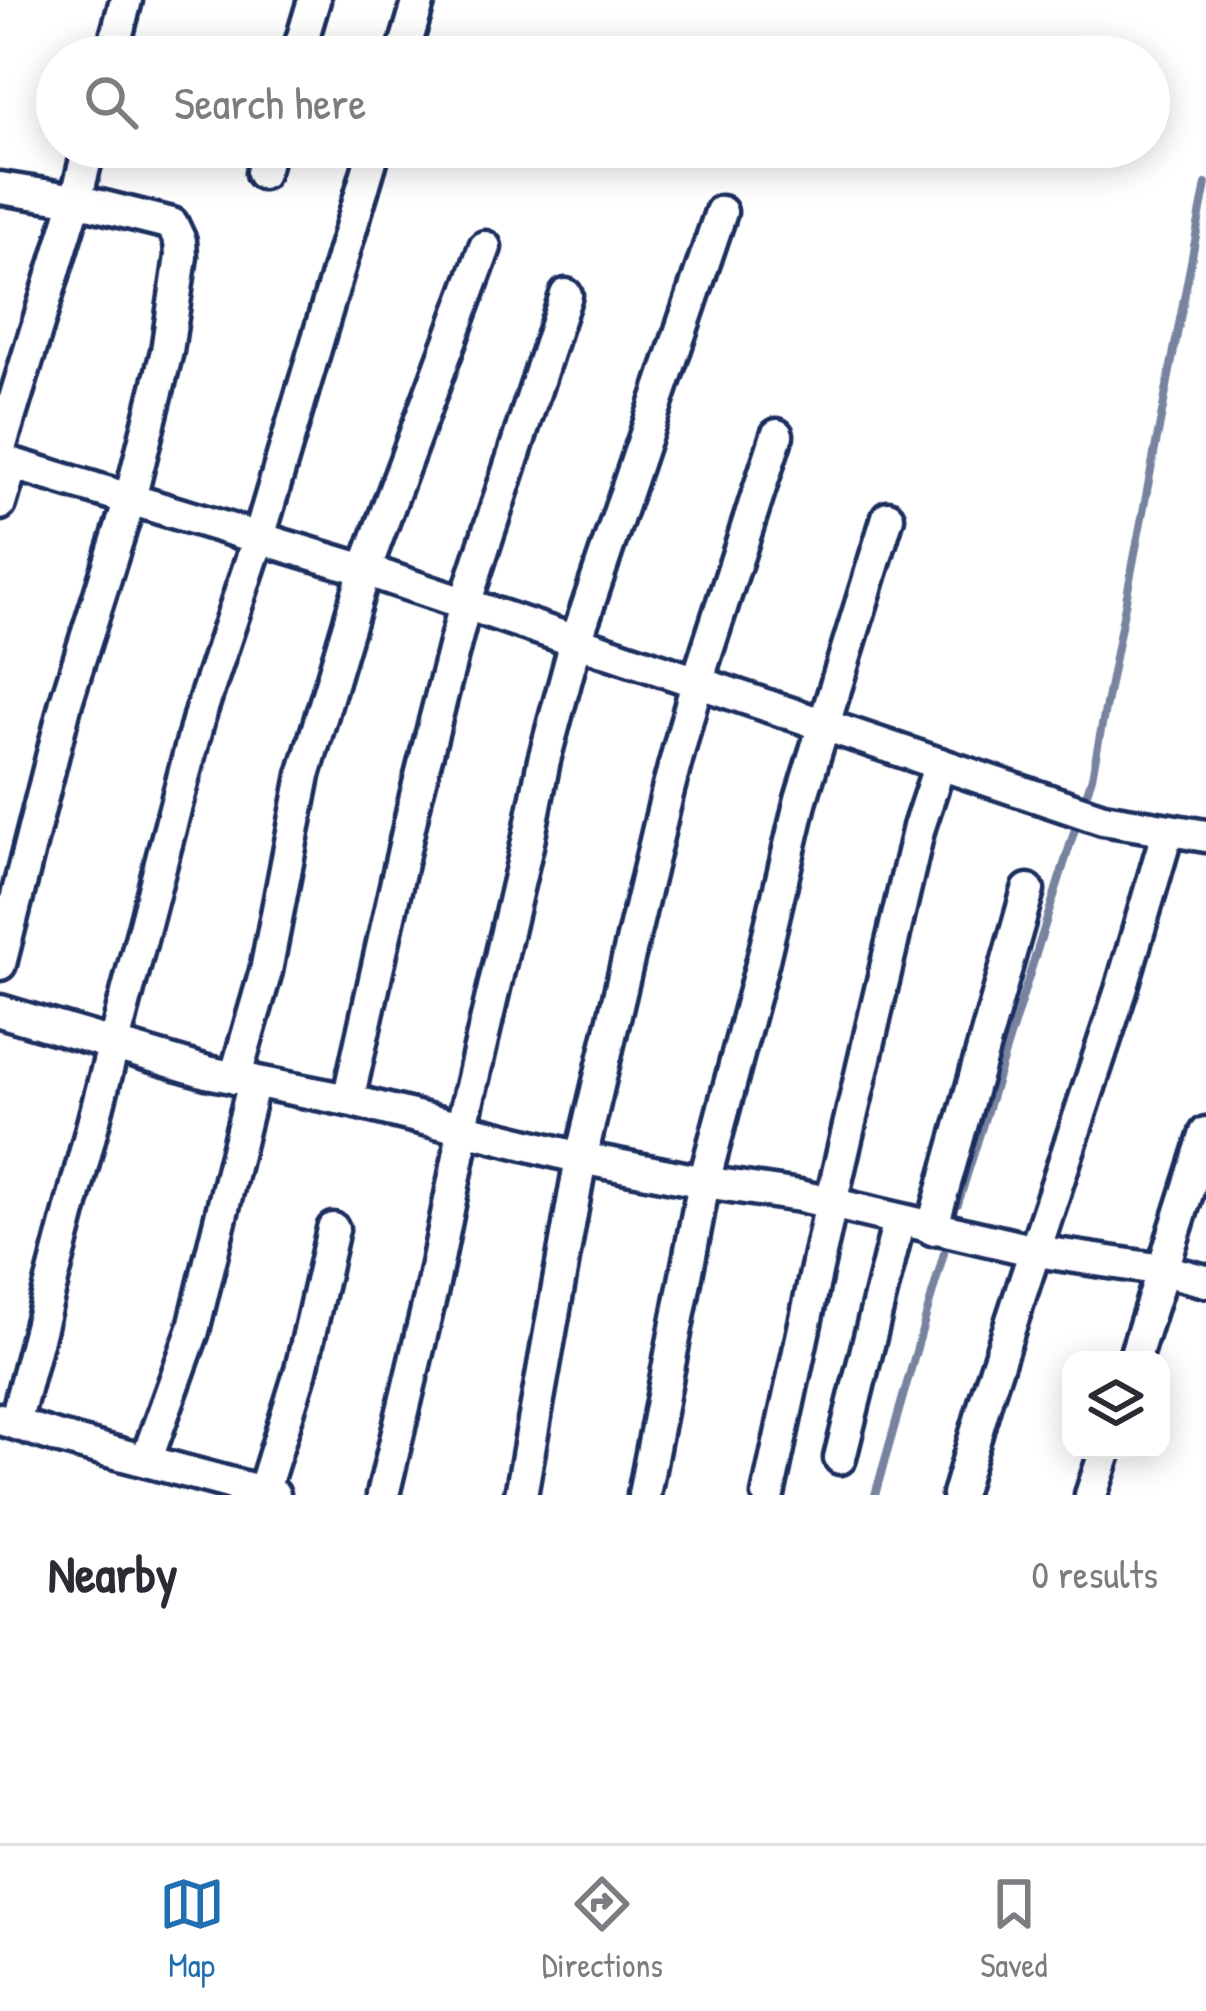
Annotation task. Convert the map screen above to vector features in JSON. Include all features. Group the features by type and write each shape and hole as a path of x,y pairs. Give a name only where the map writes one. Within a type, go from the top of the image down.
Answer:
{"street":[{"path":"116,36 125,0"},
{"path":"303,36 314,0"},
{"path":"408,36 419,0"},
{"path":"0,505 4,457 84,168"},
{"path":"333,1229 268,1493 8,1421 200,717 370,168"},
{"path":"0,188 76,200 172,224 181,256 167,351 130,499 66,702 0,964"},
{"path":"382,1495 432,1289 461,1130 544,760 576,641 721,212"},
{"path":"146,1461 193,1331 304,775 365,570 485,247"},
{"path":"348,1100 464,604 566,295"},
{"path":"520,1495 581,1158 668,790 697,682 777,435"},
{"path":"4,457 365,570 1102,819 1206,836"},
{"path":"644,1495 704,1182 801,799 888,517"},
{"path":"768,1495 919,827 940,764"},
{"path":"958,1495 1168,830"},
{"path":"932,1228 1028,890"},
{"path":"0,1011 244,1080 348,1100 581,1158 831,1203 1036,1251 1206,1281"},
{"path":"1137,1351 1206,1133"},
{"path":"841,1458 899,1220"},
{"path":"1091,1495 1103,1459"}],"waterway":[{"path":"1084,802 1206,184"},
{"path":"958,1204 1079,816"},
{"path":"875,1495 944,1253"}]}
